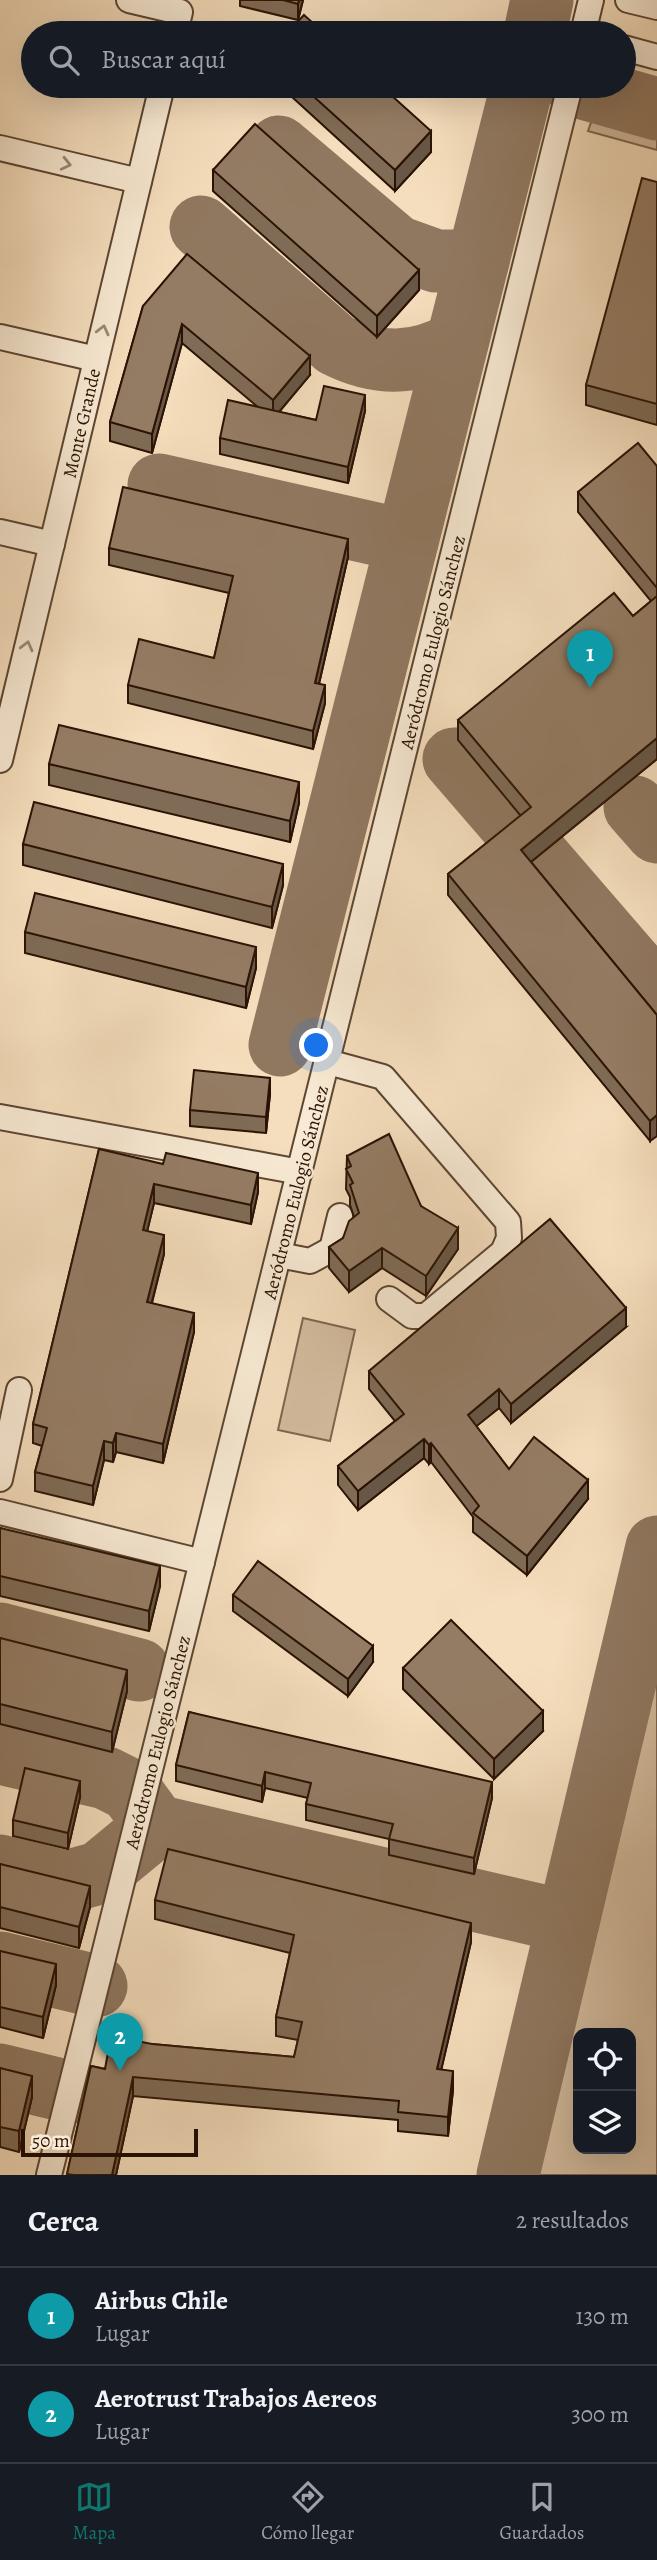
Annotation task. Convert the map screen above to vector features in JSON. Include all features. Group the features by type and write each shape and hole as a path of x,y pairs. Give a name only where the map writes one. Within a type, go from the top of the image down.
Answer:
{"street":[{"path":"129,0 173,21"},
{"path":"586,21 591,0"},
{"path":"628,0 657,7"},
{"path":"636,51 657,57"},
{"name":"Monte Grande","path":"0,760 6,711 52,544 159,98"},
{"name":"Aeródromo Eulogio Sánchez","path":"50,2175 567,98"},
{"path":"0,148 139,181"},
{"path":"0,337 96,359"},
{"path":"0,532 52,544"},
{"path":"328,1062 383,1077 508,1222 509,1238 503,1252 426,1316 412,1316 389,1299"},
{"path":"0,1117 300,1172"},
{"path":"279,1255 310,1261 332,1249 340,1216"},
{"path":"0,1479 19,1390"},
{"path":"0,1512 202,1562"}],"shaded area":[{"path":"593,117 657,133 657,150 588,131"},
{"path":"303,1318 355,1330 330,1441 278,1430"},
{"path":"657,1660 657,2175 533,2175"}],"building":[{"path":"283,0 299,0 298,4"},
{"path":"304,15 311,21 298,21"},
{"path":"315,98 394,98 431,131 395,170"},
{"path":"255,124 419,270 377,316 213,170"},
{"path":"642,178 657,182 657,404 586,385"},
{"path":"187,254 310,356 273,400 182,324 152,434 110,422 143,306"},
{"path":"324,386 365,395 348,467 220,438 228,400 316,420"},
{"path":"638,443 657,466 657,588 578,492"},
{"path":"123,487 348,539 315,683 325,685 313,731 128,685 139,639 214,658 233,576 109,548"},
{"path":"614,593 633,616 657,596 657,738 521,850 657,1015 657,1115 650,1121 448,874 531,807 458,720"},
{"path":"59,725 299,782 290,821 49,764"},
{"path":"34,802 283,864 272,907 23,844"},
{"path":"35,893 256,947 246,987 25,932"},
{"path":"194,1070 270,1078 266,1117 190,1110"},
{"path":"389,1134 421,1206 458,1228 426,1276 382,1248 349,1271 329,1247 343,1238 349,1221 359,1213 350,1185 353,1183 346,1169 351,1166 347,1156"},
{"path":"99,1149 163,1164 166,1153 258,1173 251,1205 154,1184 143,1230 164,1235 147,1302 194,1313 163,1444 116,1433 113,1443 104,1441 93,1486 35,1472 47,1428 33,1424"},
{"path":"550,1219 626,1308 511,1404 499,1389 468,1415 509,1469 534,1437 588,1480 527,1556 473,1513 479,1506 431,1443 429,1445 424,1439 358,1491 338,1466 404,1414 369,1371"},
{"path":"0,1528 160,1566 149,1611 0,1576"},
{"path":"258,1561 373,1646 348,1679 233,1595"},
{"path":"451,1620 543,1711 494,1759 403,1668"},
{"path":"0,1638 127,1670 112,1732 0,1704"},
{"path":"189,1712 492,1782 474,1858 389,1839 393,1824 306,1804 311,1783 265,1772 262,1786 176,1765"},
{"path":"25,1768 80,1781 68,1833 13,1820"},
{"path":"168,1849 471,1923 437,2069 453,2071 448,2117 398,2112 399,2101 133,2077 112,2175 67,2174 91,2066 105,2069 111,2036 152,2044 294,2057 302,2022 276,2017 294,1935 155,1900"},
{"path":"0,1864 90,1886 79,1927 0,1907"},
{"path":"0,1951 56,1964 43,2017 0,2007"},
{"path":"0,2068 32,2076 19,2131 0,2127"}],"taxiway":[{"path":"538,21 542,0"},
{"path":"280,1045 519,98"},
{"path":"618,98 657,109"},
{"path":"279,147 397,247 436,261 478,261"},
{"path":"201,227 336,345 351,352 382,359 412,359 442,350 457,342"},
{"path":"159,485 407,541"},
{"path":"454,759 657,994"},
{"path":"635,807 657,832"},
{"path":"508,2175 657,1547"},
{"path":"0,1634 139,1670"},
{"path":"0,1753 106,1778 130,1790 156,1826 568,1922"},
{"path":"0,1866 66,1882 99,1873 156,1826"},
{"path":"0,1963 96,1986"},
{"path":"0,2075 70,2092"}],"place":[{"name":"Airbus Chile","path":"590,688"},
{"name":"Aerotrust Trabajos Aereos","path":"120,2071"}]}
